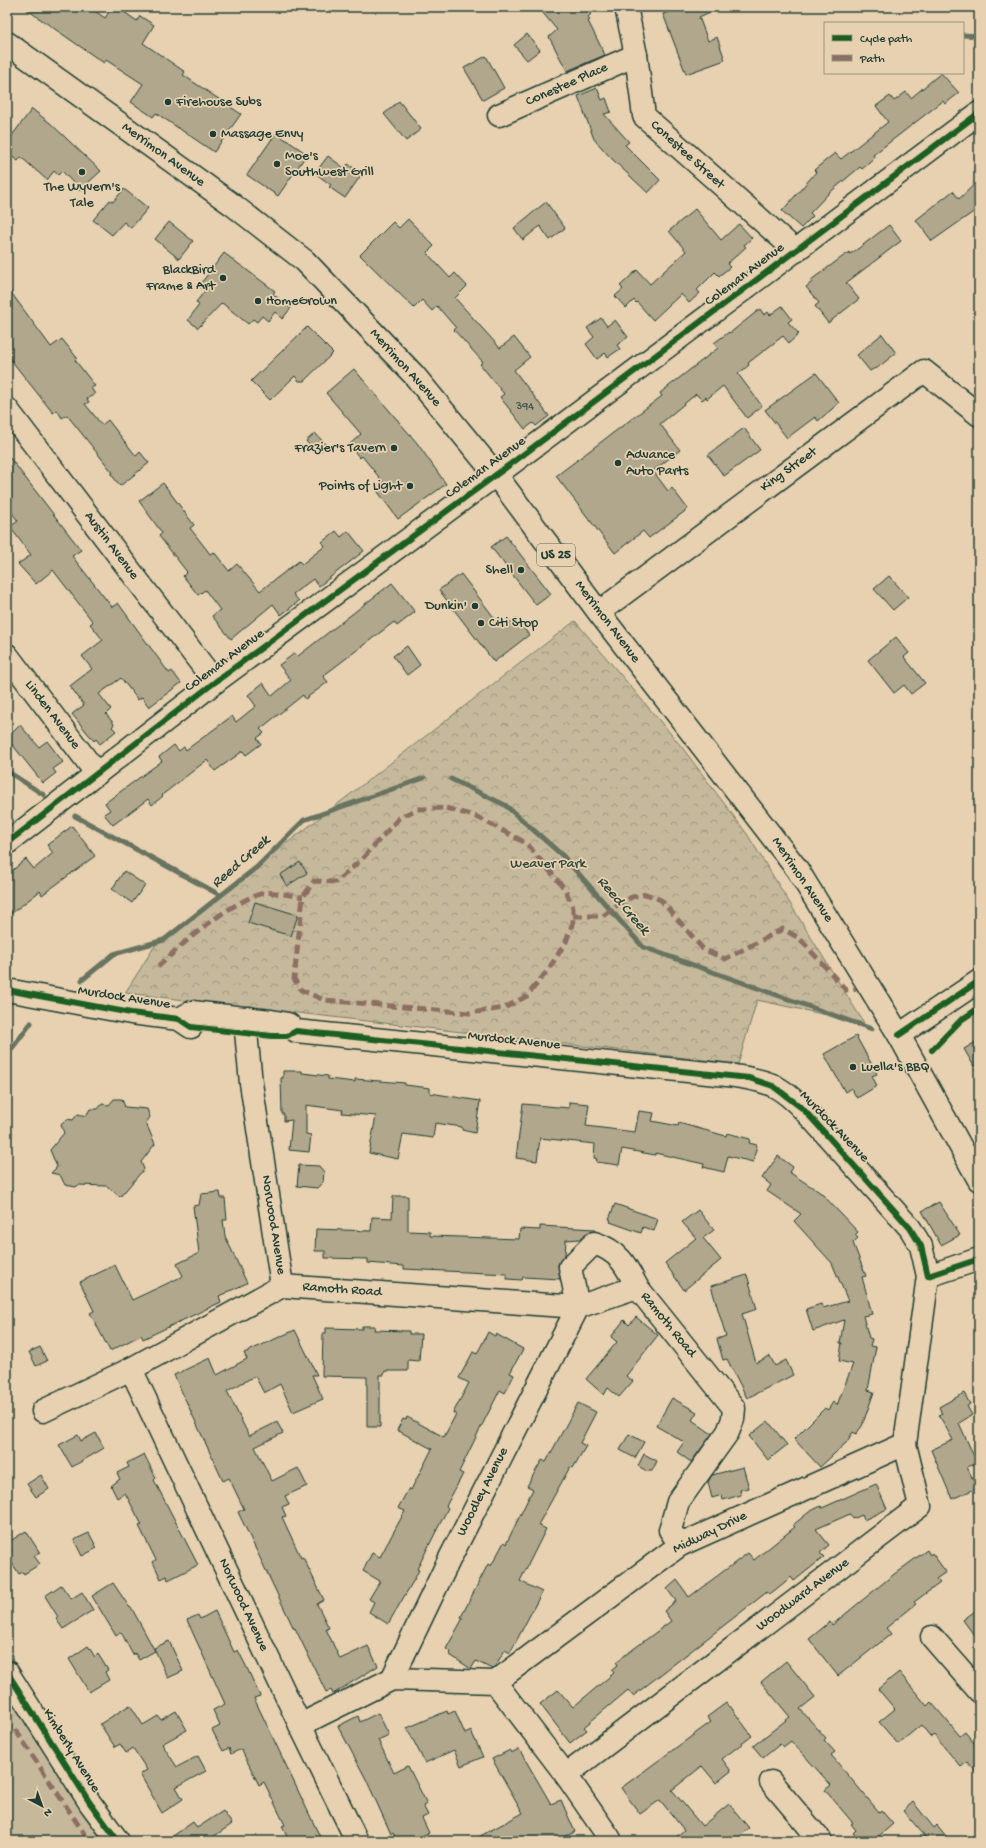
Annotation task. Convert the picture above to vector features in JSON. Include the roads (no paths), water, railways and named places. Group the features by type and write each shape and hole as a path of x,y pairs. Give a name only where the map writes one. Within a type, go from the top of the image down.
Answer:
{"street":[{"name":"Conestee Street","path":"626,7 636,55 644,116 796,251"},
{"name":"Merrimon Avenue","path":"7,43 233,205 305,261 414,375 496,475 599,612 797,869 899,1035 979,1180"},
{"name":"Conestee Place","path":"499,115 636,55"},
{"name":"Coleman Avenue","path":"7,843 215,682 496,475 979,113"},
{"name":"King Street","path":"599,612 924,371 979,415"},
{"name":"Austin Avenue","path":"7,409 215,682"},
{"name":"Linden Avenue","path":"7,655 98,774"},
{"path":"899,1035 979,980"},
{"name":"Murdock Avenue","path":"7,990 131,1013 179,1019 192,1012 247,1025 288,1024 296,1031 749,1078 773,1086 802,1108 910,1228 921,1246 928,1276"},
{"name":"Norwood Avenue","path":"43,1411 131,1369 282,1286 251,1083 247,1025"},
{"path":"578,1307 570,1267 594,1243 608,1247 624,1262 637,1287"},
{"path":"928,1276 979,1259"},
{"name":"Woodward Avenue","path":"566,1775 920,1506 904,1444 928,1276"},
{"name":"Ramoth Road","path":"282,1286 578,1307 637,1287 734,1408 733,1419 728,1432 678,1502 670,1530 680,1544"},
{"name":"Woodley Avenue","path":"392,1679 449,1560 578,1307"},
{"name":"Norwood Avenue","path":"131,1369 300,1725 358,1841"},
{"name":"Midway Drive","path":"495,1682 680,1544 904,1444"},
{"path":"932,1637 979,1691"},
{"name":"Kimberly Avenue","path":"7,1672 90,1803 118,1841"},
{"path":"300,1725 392,1679 495,1682 566,1775 610,1839 605,1841"},
{"path":"771,1782 821,1841"}],"waterway":[{"path":"964,35 979,36"},
{"path":"7,771 44,795"},
{"name":"Reed Creek","path":"82,980 114,954 164,940 257,867 304,820 424,778"},
{"name":"Reed Creek","path":"451,779 505,805 563,856 643,947 872,1029"},
{"path":"75,816 220,895"},
{"name":"Reed Creek","path":"7,1055 31,1023"}],"place":[{"name":"Firehouse Subs","path":"168,102"},
{"name":"Massage Envy","path":"213,134"},
{"name":"Moe's Southwest Grill","path":"277,164"},
{"name":"The Wyvern's Tale","path":"82,172"},
{"name":"BlackBird Frame & Art","path":"223,278"},
{"name":"HomeGrown","path":"258,301"},
{"name":"Frazier's Tavern","path":"394,448"},
{"name":"Advance Auto Parts","path":"618,463"},
{"name":"Points of Light","path":"410,486"},
{"name":"Shell","path":"521,570"},
{"name":"Dunkin'","path":"475,606"},
{"name":"Citi Stop","path":"481,623"},
{"name":"Luella's BBQ","path":"853,1067"}],"park label":[{"name":"Weaver Park","path":"548,864"}]}
